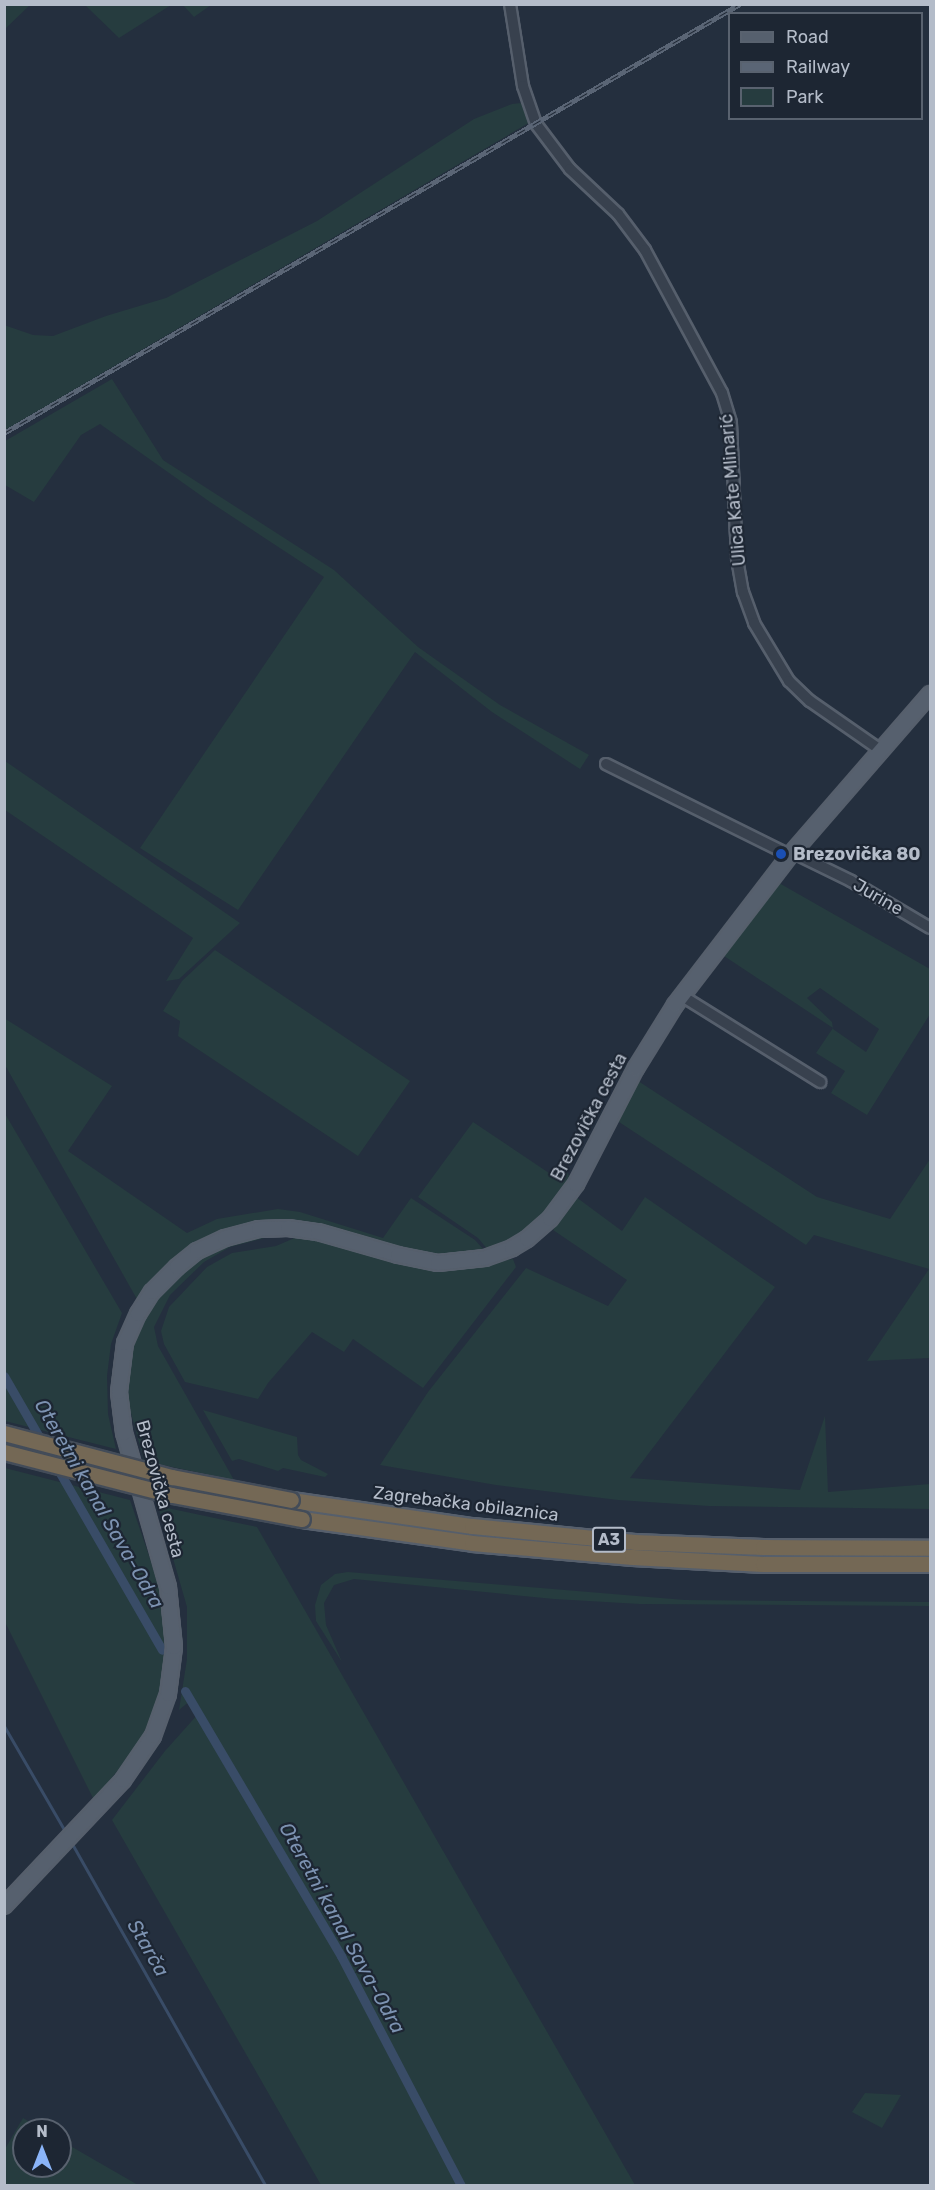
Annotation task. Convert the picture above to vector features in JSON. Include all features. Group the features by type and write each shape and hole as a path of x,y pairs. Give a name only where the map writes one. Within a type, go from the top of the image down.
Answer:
{"highway":[{"name":"Zagrebačka obilaznica","path":"4,1433 172,1477 291,1500 472,1526 634,1542 763,1547 930,1548"},
{"name":"Zagrebačka obilaznica","path":"4,1452 172,1495 303,1519 472,1543 632,1557 764,1564 930,1564"}],"main road":[{"name":"Brezovička cesta","path":"4,1906 123,1780 146,1747 165,1706 172,1671 174,1628 168,1587 124,1433 119,1392 121,1361 128,1336 152,1292 197,1251 225,1238 260,1229 288,1228 318,1232 398,1255 438,1263 470,1262 512,1248 545,1225 565,1201 592,1157 646,1049 682,996 791,855 930,694"}],"street":[{"name":"Ulica Kate Mlinarić","path":"510,4 523,86 536,124 570,169 618,214 645,250 722,393 731,423 734,511 743,592 754,623 789,681 810,701 882,751"},
{"path":"606,764 791,855"},
{"name":"Jurine","path":"791,855 851,881 930,928"},
{"path":"682,996 820,1082"}],"green space":[{"path":"5,4 30,4 30,5 5,29"},
{"path":"85,5 171,5 119,38"},
{"path":"183,5 211,5 194,17"},
{"path":"521,103 532,121 5,430 4,325 33,335 53,336 106,316 166,298 317,221 474,119 512,104"},
{"path":"112,379 163,460 334,570 418,647 500,705 589,755 580,769 492,712 415,652 238,910 140,848 324,577 210,502 100,424 81,435 34,502 5,485 5,441"},
{"path":"5,761 240,923 179,979 166,981 193,938 5,810"},
{"path":"779,883 930,969 930,1014 867,1115 831,1093 845,1071 816,1053 833,1028 724,956","holes":["820,988 879,1029 866,1052 833,1029 832,1022 807,998"]},
{"path":"215,950 410,1081 358,1156 178,1036 180,1021 163,1011 182,981"},
{"path":"4,1018 112,1086 68,1151 187,1233 217,1219 278,1209 300,1212 383,1238 411,1198 475,1240 486,1252 445,1257 423,1255 326,1227 246,1226 221,1233 175,1260 138,1301 5,1065"},
{"path":"635,1079 817,1197 890,1219 930,1159 930,1358 867,1361 929,1269 814,1235 806,1245 616,1120"},
{"path":"4,1112 122,1313 111,1344 107,1376 108,1414 116,1449 5,1421"},
{"path":"473,1122 552,1175 562,1160 569,1176 565,1193 536,1225 512,1242 489,1251 478,1238 418,1197"},
{"path":"576,1197 622,1231 645,1197 775,1287 630,1478 800,1490 825,1416 828,1492 930,1484 930,1509 709,1506 618,1500 496,1485 380,1465 428,1392 526,1268 608,1306 627,1280 553,1230"},
{"path":"263,1235 276,1235 230,1247 204,1262 170,1295 154,1327 158,1346 234,1480 144,1461 125,1391 132,1344 144,1315 170,1280 199,1257 227,1244"},
{"path":"299,1236 318,1238 423,1267 463,1269 513,1259 516,1267 423,1388 353,1339 344,1352 312,1332 268,1383 258,1399 185,1382 164,1344 161,1331 169,1307 207,1267 232,1253 276,1246"},
{"path":"203,1410 297,1437 298,1455 301,1460 328,1474 325,1477 283,1468 278,1471 239,1459 232,1461"},
{"path":"5,1468 130,1500 159,1585 167,1635 167,1654 158,1701 139,1744 94,1800 5,1622"},
{"path":"158,1506 257,1527 635,2185 321,2185 112,1820 165,1751 199,1713 191,1700 179,1710 187,1659 187,1607"},
{"path":"348,1572 685,1600 930,1602 930,1606 640,1604 554,1599 354,1579 334,1585 324,1603 326,1625 342,1662 316,1621 315,1605 321,1585 335,1574"},
{"path":"865,2093 901,2095 882,2128 852,2112"},
{"path":"12,2137 12,2178 72,2178 72,2147 138,2185 5,2185 5,2149"}],"waterway":[{"name":"Oteretni kanal Sava-Odra","path":"4,1376 162,1650"},
{"name":"Oteretni kanal Sava-Odra","path":"185,1691 341,1956 461,2186"},
{"name":"Starča","path":"4,1726 66,1833"},
{"name":"Starča","path":"71,1842 266,2186"}],"railway":[{"path":"4,433 740,4"}],"place":[{"name":"Brezovička 80","path":"781,854"}]}
